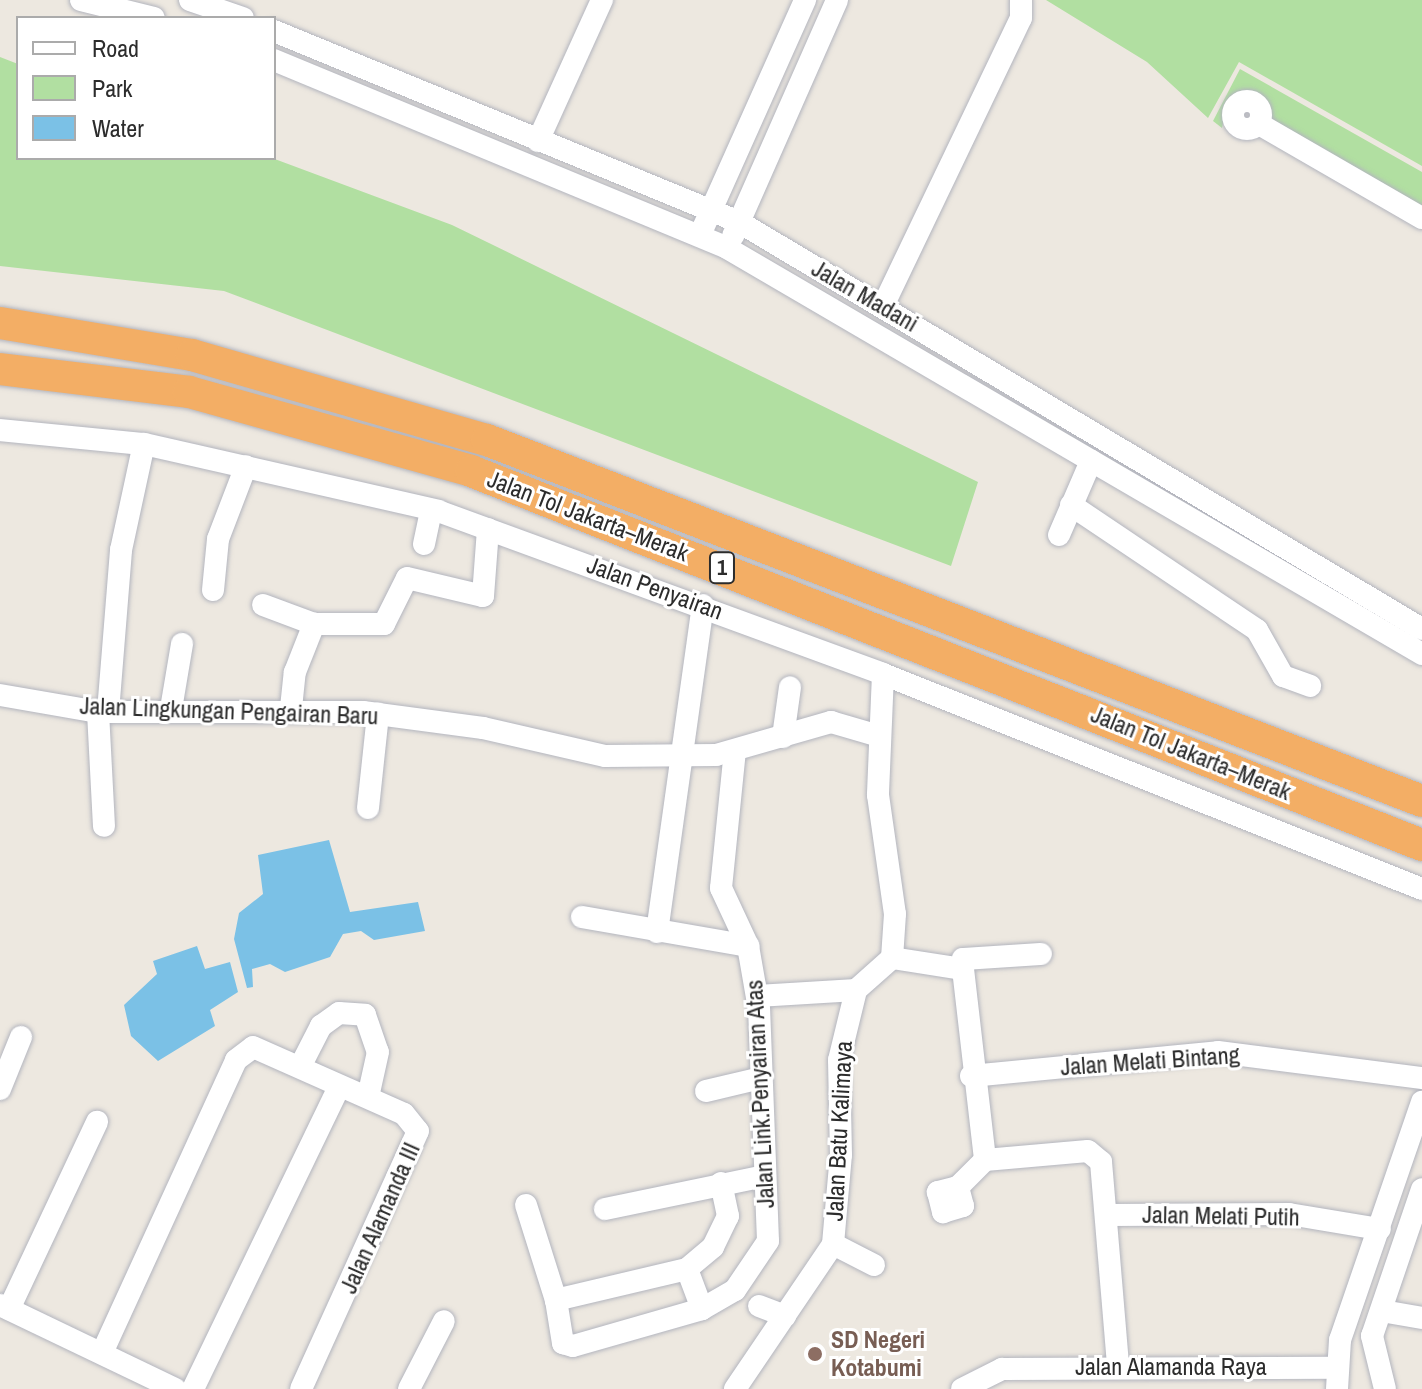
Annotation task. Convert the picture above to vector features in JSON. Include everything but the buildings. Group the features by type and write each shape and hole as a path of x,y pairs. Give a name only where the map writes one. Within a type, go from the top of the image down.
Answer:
{"highway":[{"name":"Jalan Tol Jakarta–Merak","path":"0,323 192,355 487,440 1422,801"},
{"name":"Jalan Tol Jakarta–Merak","path":"0,369 189,392 471,471 1422,845"}],"street":[{"path":"81,0 146,16"},
{"path":"190,0 237,16"},
{"path":"538,141 602,0"},
{"path":"700,234 805,0"},
{"path":"727,248 837,0"},
{"path":"883,306 1021,18 1021,0"},
{"name":"Jalan Madani","path":"276,32 739,222 1422,629"},
{"name":"Jalan Madani","path":"276,61 700,234 1422,654"},
{"path":"1259,124 1422,218"},
{"name":"Jalan Penyairan","path":"0,430 144,444 431,510 703,605 1422,889"},
{"path":"104,826 103,712 121,550 144,444"},
{"path":"1059,535 1091,461"},
{"path":"213,590 218,539 246,466"},
{"path":"1071,505 1257,630 1283,676 1310,686"},
{"path":"424,544 431,510"},
{"path":"263,605 314,624 389,623 407,578 481,604 488,529"},
{"path":"657,932 678,757 703,605"},
{"path":"291,708 314,624"},
{"path":"171,709 182,644"},
{"path":"883,674 879,736 892,958"},
{"path":"783,737 790,687"},
{"name":"Jalan Lingkungan Pengairan Baru","path":"0,695 103,712 291,708 378,714 483,728 595,755 678,757 735,751 831,722 879,736"},
{"path":"368,808 378,714"},
{"name":"Jalan Link.Penyairan Atas","path":"702,1309 735,1290 768,1241 757,996 748,946 721,888 735,751"},
{"path":"582,917 748,946"},
{"path":"985,1160 971,1076 963,959 1041,954"},
{"path":"892,958 963,969"},
{"path":"757,996 856,990 892,958"},
{"name":"Jalan Batu Kalimaya","path":"739,1387 833,1244 841,1155 839,1060 856,990"},
{"path":"301,1065 321,1026 339,1013 365,1015 378,1052 368,1097"},
{"path":"0,1089 21,1037"},
{"name":"Jalan Alamanda III","path":"102,1353 242,1051 253,1047 301,1065 339,1087 368,1097 410,1119 417,1140 301,1389"},
{"name":"Jalan Melati Bintang","path":"971,1076 1218,1052 1422,1078"},
{"path":"706,1091 761,1078"},
{"path":"193,1389 339,1087"},
{"path":"1338,1379 1340,1340 1422,1102"},
{"path":"97,1122 4,1307 175,1389"},
{"path":"958,1187 985,1160 1096,1154 1109,1215 1118,1366"},
{"path":"605,1209 764,1176"},
{"path":"556,1300 687,1269 725,1229 721,1183"},
{"path":"1385,1389 1371,1345 1422,1189"},
{"path":"526,1205 569,1346 702,1309 687,1269"},
{"name":"Jalan Melati Putih","path":"1109,1215 1289,1214 1380,1229"},
{"path":"833,1244 874,1265"},
{"path":"759,1306 785,1316"},
{"path":"1382,1311 1422,1318"},
{"path":"409,1389 444,1321"},
{"name":"Jalan Alamanda Raya","path":"962,1389 994,1370 1118,1366 1338,1379"}],"green space":[{"path":"1046,0 1422,0 1422,166 1239,62 1208,118 1147,62"},
{"path":"0,57 16,63 16,160 276,159 452,225 978,482 951,566 224,291 0,266"},
{"path":"1240,69 1422,172 1422,210 1243,102 1226,109 1222,128 1213,121"}],"water":[{"path":"329,840 350,912 418,902 425,931 374,940 361,931 343,934 330,957 285,972 270,964 252,969 253,987 247,988 234,939 239,913 263,894 258,855"},
{"path":"197,946 205,969 230,962 238,992 210,1010 215,1026 158,1061 131,1036 124,1005 157,974 153,961"}],"place":[{"name":"SD Negeri Kotabumi","path":"815,1354"}]}
